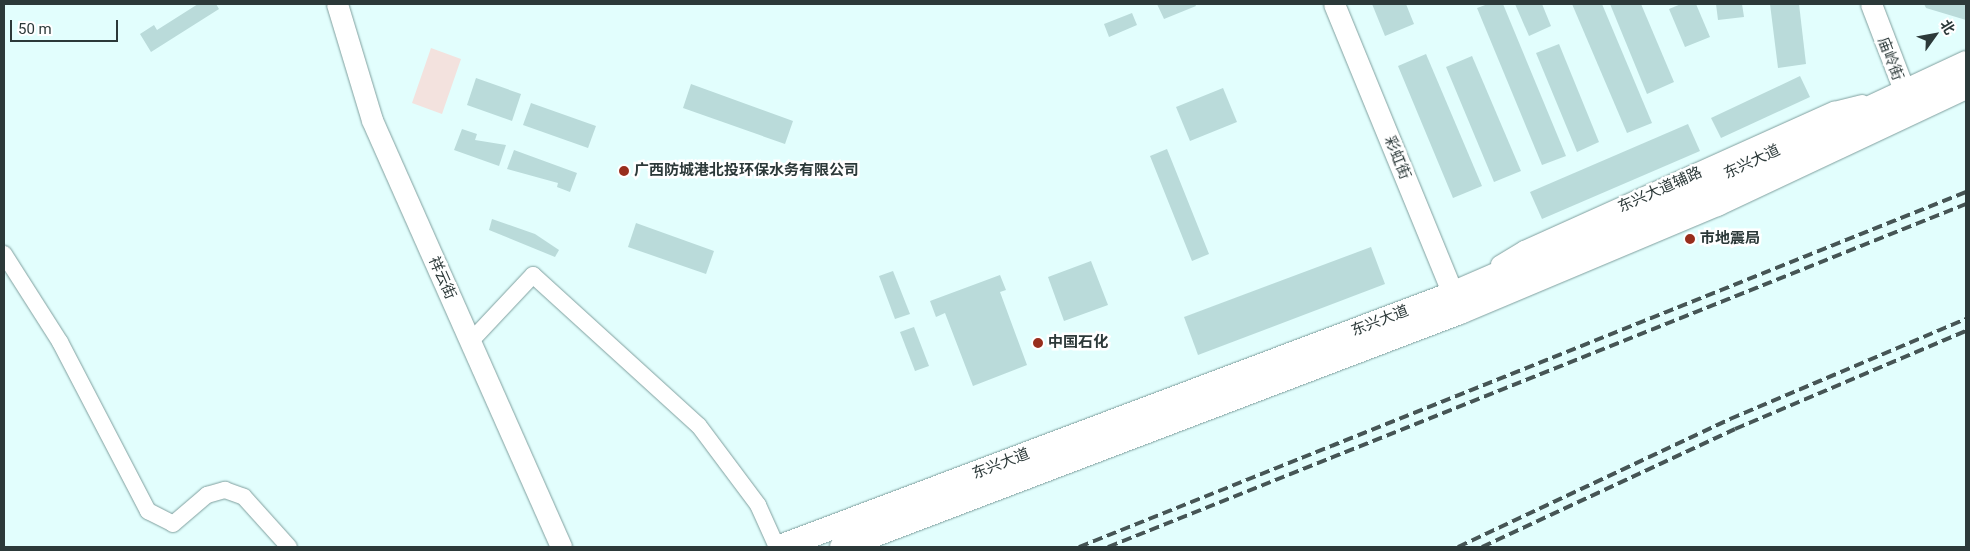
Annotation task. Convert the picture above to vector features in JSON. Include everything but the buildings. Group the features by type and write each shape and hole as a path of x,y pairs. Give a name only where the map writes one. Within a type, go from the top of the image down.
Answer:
{"main road":[{"name":"东兴大道","path":"842,547 1456,303 1717,204 1908,102 1966,63"},
{"name":"东兴大道","path":"779,547 1456,303 1682,188 1908,102 1966,87"}],"street":[{"name":"祥云街","path":"337,4 372,120 562,547"},
{"name":"彩虹街","path":"1334,4 1456,303"},
{"name":"庙岭街","path":"1871,4 1908,102"},
{"name":"东兴大道辅路","path":"1456,303 1524,249 1585,222 1682,188"},
{"path":"1585,222 1613,224"},
{"path":"4,254 60,342 148,511 173,524 207,495 225,490 244,497 289,547"},
{"path":"470,342 533,275 699,426 758,505 779,547"}],"shaded area":[{"path":"431,48 461,59 442,114 412,103"}],"railway":[{"path":"1079,547 1966,192"},
{"path":"1108,547 1966,204"},
{"path":"1458,547 1730,419 1966,319"},
{"path":"1482,547 1735,429 1966,331"}],"place":[{"name":"广西防城港北投环保水务有限公司","path":"624,171"},
{"name":"巿地震局","path":"1690,239"},
{"name":"中国石化","path":"1038,343"}]}
